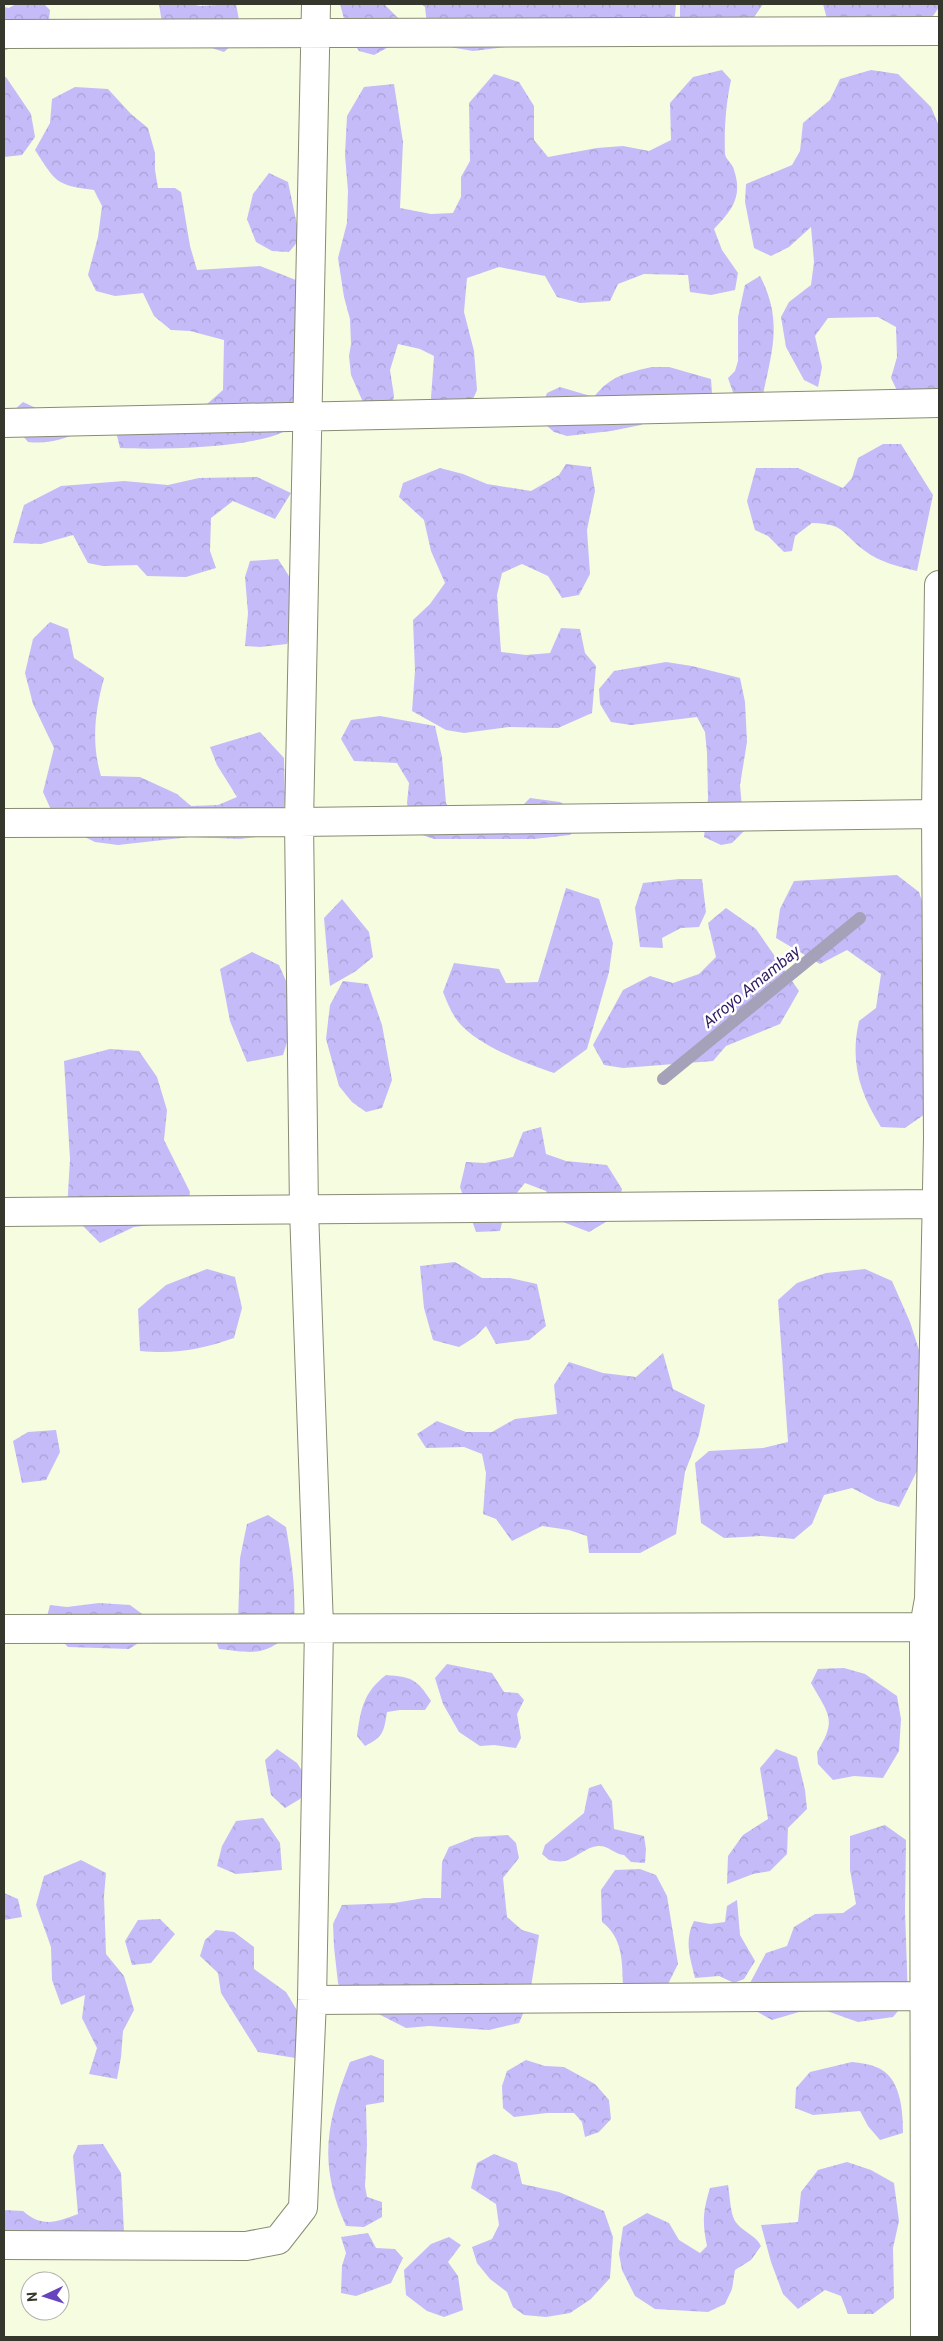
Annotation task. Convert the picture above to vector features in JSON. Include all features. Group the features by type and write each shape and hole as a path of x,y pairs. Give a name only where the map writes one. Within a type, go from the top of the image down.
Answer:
{"street":[{"path":"4,2245 246,2246 278,2240 303,2208 312,2000 319,1627 304,1210 300,822 316,4"},
{"path":"4,34 939,31"},
{"path":"4,422 939,403"},
{"path":"925,2337 932,2058 926,1996 924,1627 934,1599 936,1204 939,1138 936,814 939,585"},
{"path":"4,823 300,822 936,814"},
{"path":"4,1212 936,1204"},
{"path":"4,1629 924,1627"},
{"path":"312,2000 926,1996"}],"green space":[{"path":"16,4 44,4 50,10 48,30 6,50 4,49 4,7 9,8"},
{"path":"159,4 190,4 200,6 236,4 242,36 224,52 207,46 184,36 162,23"},
{"path":"340,4 384,4 400,20 394,44 374,55 359,51 348,34"},
{"path":"421,4 676,4 674,26 473,51 444,46 428,33 425,7"},
{"path":"680,4 763,4 738,41 713,46 688,35 680,21"},
{"path":"823,4 939,4 939,7 929,22 878,46 855,41 827,19"},
{"path":"722,70 731,80 726,116 725,154 733,168 737,188 731,209 714,229 722,250 738,273 735,290 711,295 690,292 688,275 644,274 618,284 610,301 580,303 557,297 545,276 499,267 467,278 464,312 474,351 477,390 464,420 454,427 440,421 431,398 434,356 420,349 398,344 390,370 394,396 390,414 370,418 351,375 349,356 351,344 350,319 344,297 338,258 347,223 348,191 345,155 347,116 364,87 394,84 403,142 400,208 431,214 453,213 461,197 461,177 470,161 469,103 494,74 519,82 534,106 534,140 548,157 597,148 623,146 649,151 671,140 670,103 693,77"},
{"path":"871,70 898,74 931,107 939,126 939,389 925,397 902,401 891,378 897,357 896,327 878,317 828,318 815,336 822,367 818,387 804,380 786,347 781,317 789,302 811,285 814,262 811,227 789,247 771,256 754,248 745,202 746,184 792,165 800,151 803,123 830,100 840,79"},
{"path":"4,77 6,77 31,114 35,137 22,155 4,157"},
{"path":"75,87 108,89 131,114 148,128 155,153 158,188 175,188 181,192 190,246 197,270 260,266 301,282 306,415 288,430 266,438 225,445 157,449 120,448 113,419 148,414 169,405 207,404 223,390 224,340 190,331 171,330 154,316 143,293 115,296 96,291 88,275 98,237 102,206 94,190 71,186 58,180 35,150 50,123 52,99"},
{"path":"269,173 288,182 300,239 289,252 272,251 256,242 247,219 253,194"},
{"path":"760,276 772,308 774,323 769,367 762,400 735,398 728,378 735,371 738,361 738,317 745,285"},
{"path":"652,367 669,367 711,379 712,393 696,408 659,415 641,425 611,431 567,436 554,432 538,418 547,393 560,387 594,397 613,379 627,373"},
{"path":"23,402 36,408 54,412 81,431 55,441 28,442 18,430 13,411"},
{"path":"883,444 901,444 933,495 917,571 877,558 857,545 842,531 831,525 812,523 795,536 792,551 784,552 768,536 755,530 747,501 756,468 798,468 843,488 852,478 858,458"},
{"path":"566,464 591,467 595,491 587,530 590,574 579,595 562,598 548,576 522,564 502,573 497,595 501,652 526,655 550,653 561,628 580,629 585,653 596,666 592,713 558,728 509,727 464,733 446,730 412,711 415,671 413,620 430,604 445,583 431,551 424,520 399,497 403,483 440,468 463,474 487,484 531,491 559,475"},
{"path":"257,477 291,493 275,519 233,501 211,518 210,551 216,568 186,577 147,576 137,565 103,566 88,563 73,535 41,544 13,543 24,505 61,486 124,481 168,485 199,478"},
{"path":"278,559 294,584 297,617 287,644 260,647 245,646 248,613 245,577 250,561"},
{"path":"50,622 68,629 74,658 104,678 95,727 96,751 101,776 140,777 177,794 191,806 218,805 237,797 217,765 210,747 260,732 284,758 285,799 280,834 240,839 190,837 118,845 95,842 72,831 52,812 43,792 54,748 33,704 25,673 33,639"},
{"path":"666,662 692,666 740,678 745,702 747,742 740,785 744,831 732,843 721,845 704,837 708,798 707,753 705,732 697,717 631,725 611,722 600,704 599,689 614,671"},
{"path":"380,716 435,726 442,757 446,803 453,816 514,814 530,798 560,802 576,811 576,829 570,835 534,839 434,839 422,835 411,822 407,803 409,783 397,763 354,761 341,739 351,720"},
{"path":"897,875 919,892 932,932 925,1114 905,1128 881,1127 867,1101 858,1076 856,1036 859,1021 876,1008 881,974 847,950 820,964 776,938 780,909 794,881"},
{"path":"679,879 702,879 706,912 699,927 681,928 662,938 663,948 640,947 635,908 643,883"},
{"path":"566,888 599,899 613,943 609,972 587,1049 554,1073 505,1054 471,1034 456,1018 443,992 454,963 499,969 506,983 538,982"},
{"path":"342,899 369,932 373,957 356,971 330,986 324,918"},
{"path":"726,908 756,929 799,991 780,1024 726,1046 713,1061 623,1068 604,1065 593,1045 623,990 650,976 673,983 699,974 716,957 708,923"},
{"path":"252,952 279,965 298,1008 283,1055 247,1062 230,1021 220,969"},
{"path":"343,981 368,984 382,1025 392,1080 382,1108 366,1112 352,1102 339,1086 326,1039 330,1005"},
{"path":"110,1049 139,1051 157,1077 167,1110 164,1140 190,1192 185,1221 134,1227 100,1243 67,1210 70,1159 64,1061"},
{"path":"541,1127 546,1154 566,1161 607,1165 622,1189 616,1216 589,1232 563,1222 546,1191 525,1183 506,1206 500,1231 476,1232 460,1187 466,1162 485,1163 513,1157 523,1132"},
{"path":"455,1262 482,1278 510,1278 537,1284 546,1326 529,1340 496,1344 486,1326 475,1337 459,1347 433,1340 424,1308 420,1266"},
{"path":"207,1269 235,1277 242,1308 234,1338 210,1346 188,1350 165,1352 140,1351 138,1309 166,1285"},
{"path":"865,1269 892,1281 910,1322 928,1378 919,1467 899,1507 877,1501 852,1488 824,1495 812,1524 794,1539 761,1536 724,1538 701,1523 695,1463 709,1451 763,1448 788,1442 778,1300 797,1283 826,1273"},
{"path":"663,1353 673,1389 705,1405 699,1435 685,1472 676,1534 640,1553 589,1553 587,1536 569,1530 542,1526 512,1541 496,1519 483,1514 486,1473 482,1454 464,1447 426,1448 417,1434 437,1421 466,1432 492,1432 515,1419 557,1414 554,1385 569,1362 603,1373 636,1377"},
{"path":"56,1430 60,1452 46,1480 22,1483 13,1441 28,1432"},
{"path":"268,1515 286,1527 294,1592 293,1631 274,1645 259,1651 242,1652 219,1649 211,1628 238,1624 240,1558 247,1524"},
{"path":"99,1603 130,1605 153,1622 151,1635 129,1649 68,1647 45,1624 50,1605 67,1607"},
{"path":"447,1664 492,1673 504,1692 518,1693 524,1700 517,1714 521,1738 516,1748 494,1745 480,1746 459,1732 443,1704 435,1678"},
{"path":"844,1668 865,1674 897,1696 901,1719 899,1751 883,1778 854,1776 833,1780 818,1764 817,1752 829,1724 826,1710 811,1683 818,1669"},
{"path":"386,1675 413,1680 422,1688 431,1701 425,1710 387,1712 382,1733 376,1740 365,1746 357,1736 364,1702 372,1688"},
{"path":"277,1749 297,1763 310,1783 300,1799 285,1808 271,1795 265,1760"},
{"path":"776,1749 797,1757 805,1790 807,1809 788,1828 787,1854 770,1871 753,1874 727,1884 728,1856 743,1835 768,1819 760,1768"},
{"path":"601,1784 612,1801 614,1829 644,1836 646,1849 645,1863 631,1862 624,1855 602,1846 589,1848 565,1861 549,1860 542,1854 545,1845 584,1813 589,1788"},
{"path":"263,1818 280,1843 282,1870 236,1874 217,1866 222,1846 236,1821"},
{"path":"885,1825 906,1840 905,1911 908,1999 893,2017 858,2022 824,2010 799,2012 772,2020 754,2010 749,1985 766,1953 787,1946 794,1927 815,1914 843,1913 856,1904 850,1870 850,1836"},
{"path":"508,1835 516,1843 519,1858 503,1878 507,1917 522,1930 539,1935 529,2000 519,2023 489,2030 429,2026 406,2028 345,1997 338,1983 333,1924 342,1905 394,1903 424,1898 441,1898 442,1862 449,1847 475,1837"},
{"path":"81,1860 106,1873 104,1896 106,1954 124,1976 134,2010 123,2031 117,2079 89,2074 97,2048 82,2018 85,1995 61,2005 52,1980 51,1947 36,1905 44,1876"},
{"path":"640,1869 656,1875 667,1896 678,1964 666,1988 623,1985 618,1943 609,1928 602,1922 601,1890 615,1870"},
{"path":"4,1893 18,1899 22,1917 4,1920"},
{"path":"737,1900 740,1935 755,1961 744,1979 734,1983 719,1976 695,1978 689,1942 689,1935 694,1921 710,1924 725,1922 727,1906"},
{"path":"160,1919 175,1934 151,1963 132,1965 125,1941 138,1920"},
{"path":"216,1930 234,1932 254,1947 254,1969 286,1992 301,2017 302,2059 258,2052 221,1993 218,1973 200,1956 205,1940"},
{"path":"371,2055 384,2060 384,2102 366,2105 365,2186 367,2197 382,2202 382,2217 364,2227 346,2226 331,2183 328,2144 335,2105 350,2062"},
{"path":"526,2060 545,2066 564,2067 595,2084 609,2100 611,2119 599,2132 585,2137 582,2122 574,2113 547,2113 514,2117 503,2108 502,2086 507,2071"},
{"path":"852,2062 876,2067 891,2078 899,2095 903,2133 880,2140 868,2126 860,2111 813,2115 795,2108 796,2088 810,2072"},
{"path":"103,2144 121,2173 125,2251 4,2260 4,2210 23,2211 43,2222 56,2221 78,2214 73,2156 78,2145"},
{"path":"494,2154 517,2163 522,2184 559,2192 604,2211 613,2237 610,2278 591,2299 570,2313 546,2317 524,2315 513,2307 507,2292 490,2279 477,2263 472,2247 492,2239 499,2225 496,2204 471,2188 477,2163"},
{"path":"847,2162 871,2170 894,2183 899,2221 893,2248 894,2298 873,2314 848,2314 841,2296 825,2290 798,2309 783,2294 771,2262 761,2225 798,2222 801,2192 818,2170"},
{"path":"728,2185 731,2209 735,2221 756,2239 761,2246 751,2260 735,2270 732,2289 725,2304 708,2312 655,2309 635,2296 622,2270 619,2254 623,2227 647,2213 669,2223 679,2240 700,2253 707,2246 704,2217 710,2188"},
{"path":"368,2233 376,2248 395,2249 403,2258 391,2283 356,2296 341,2293 342,2266 346,2253 341,2237"},
{"path":"449,2237 461,2245 448,2262 458,2276 463,2310 444,2317 427,2311 406,2295 404,2270 431,2244"}],"waterway":[{"name":"Arroyo Amambay","path":"663,1079 860,918"}]}
